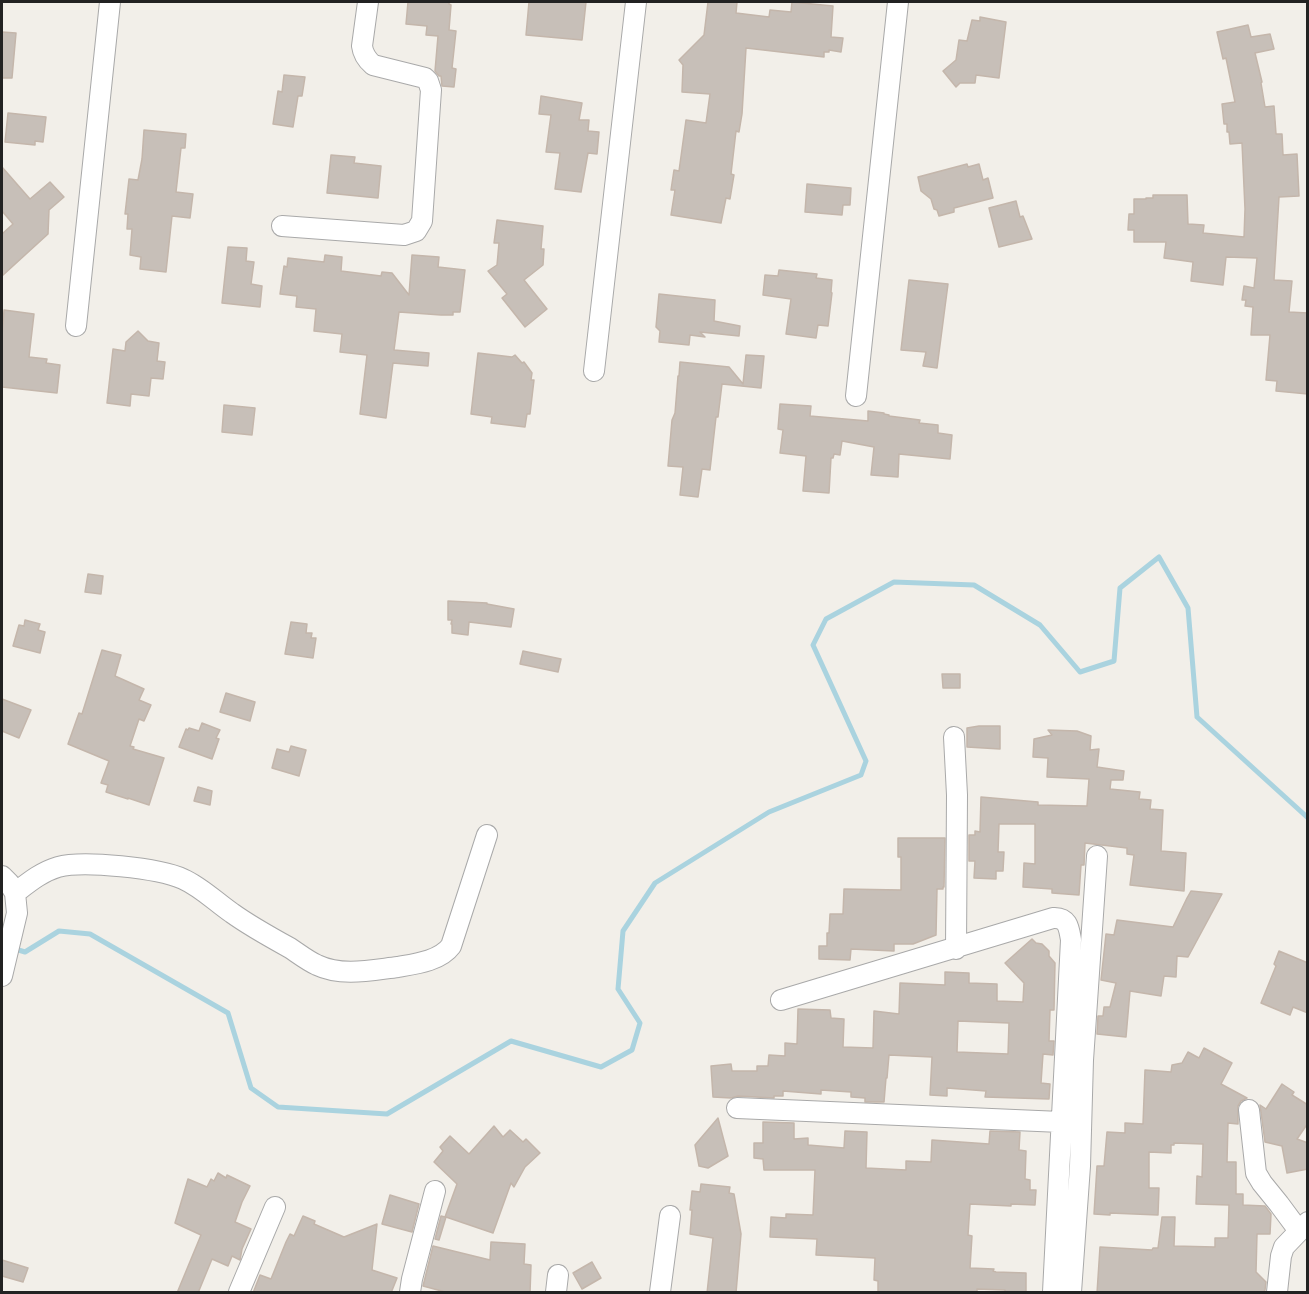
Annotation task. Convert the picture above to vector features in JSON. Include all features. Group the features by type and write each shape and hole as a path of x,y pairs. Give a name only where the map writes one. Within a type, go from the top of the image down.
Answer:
{"street":[{"path":"76,326 110,2"},
{"path":"282,226 404,235 416,231 422,221 431,90 425,78 373,65 367,60 362,46 368,2"},
{"path":"594,371 636,2"},
{"path":"856,396 898,2"},
{"path":"954,736 957,795 956,949"},
{"path":"15,892 42,873 59,867 100,864 165,874 193,884 245,923 317,966 336,971 354,972 413,965 448,951 451,946 488,835"},
{"path":"1071,1293 1080,1166 1083,1060 1097,856"},
{"path":"2,876 15,892 17,912 4,967"},
{"path":"781,1000 1053,918 1060,918 1067,924 1071,940 1053,1293"},
{"path":"737,1108 1061,1122"},
{"path":"1249,1110 1256,1173 1279,1204 1303,1227 1284,1247 1277,1293"},
{"path":"410,1293 435,1191"},
{"path":"239,1293 276,1208"},
{"path":"660,1293 670,1216"}],"building":[{"path":"408,2 449,2 451,5 449,30 456,31 452,68 456,69 454,87 442,86 441,76 435,71 438,36 426,35 427,26 406,24"},
{"path":"529,2 586,2 582,40 526,35"},
{"path":"708,2 737,2 736,13 769,17 770,10 791,12 792,2 833,6 831,37 843,38 841,52 829,50 829,52 824,52 824,57 746,48 742,114 739,132 736,131 731,174 734,175 730,199 726,198 721,223 671,215 675,190 671,190 674,170 679,171 686,120 706,123 710,94 682,92 683,65 679,60 704,35"},
{"path":"980,17 1006,22 999,78 976,75 975,83 960,83 956,87 943,71 956,60 959,40 967,41 972,20 980,21"},
{"path":"1248,25 1251,37 1270,34 1274,49 1255,53 1265,107 1274,106 1276,134 1282,134 1283,155 1297,154 1299,196 1279,197 1274,280 1292,281 1289,312 1308,313 1308,394 1276,391 1277,381 1266,380 1270,335 1251,335 1253,307 1245,306 1246,300 1242,300 1244,286 1254,288 1257,258 1226,257 1223,285 1191,281 1193,262 1164,258 1166,242 1134,242 1134,230 1128,230 1129,214 1134,214 1134,199 1153,198 1153,195 1187,195 1188,224 1204,225 1203,233 1244,237 1242,143 1230,144 1227,124 1224,124 1222,104 1235,102 1226,58 1223,59 1217,32"},
{"path":"2,32 16,33 12,78 2,78"},
{"path":"284,75 305,77 302,96 298,96 293,127 273,124 278,91 282,92"},
{"path":"541,96 582,103 579,120 589,120 588,131 599,132 597,154 588,153 581,192 555,189 560,153 546,152 551,115 539,114"},
{"path":"8,113 46,117 43,142 35,141 35,145 5,142"},
{"path":"144,130 186,134 185,148 181,148 176,192 193,194 190,218 172,216 166,272 140,269 141,257 130,255 132,229 127,229 128,214 125,214 129,179 138,180"},
{"path":"331,155 355,157 354,163 381,166 378,198 327,193"},
{"path":"967,164 968,167 979,164 983,180 988,178 993,198 954,208 954,212 939,216 931,199 921,191 918,177"},
{"path":"2,167 30,199 50,182 64,197 49,210 48,234 2,276 2,234 13,224 2,211"},
{"path":"807,184 851,188 850,205 843,205 842,215 805,212"},
{"path":"1016,201 1020,217 1023,216 1032,239 999,247 989,208"},
{"path":"497,220 543,226 541,249 544,249 543,265 524,280 547,309 525,327 502,298 507,294 488,271 497,265 499,243 494,243"},
{"path":"228,247 247,248 246,261 254,262 251,284 262,286 260,307 222,303"},
{"path":"325,255 342,257 341,271 381,276 382,272 392,273 409,295 412,255 439,257 438,267 465,270 460,312 453,312 453,315 441,315 399,312 394,350 429,353 428,366 393,363 386,418 360,414 367,355 340,352 342,334 314,331 316,309 296,307 297,296 280,294 284,266 287,267 288,258 324,262"},
{"path":"779,270 817,274 816,278 832,280 828,326 818,325 816,338 786,334 791,299 763,295 765,275 778,276"},
{"path":"909,280 948,284 937,368 923,366 926,352 901,350"},
{"path":"659,294 715,300 714,321 740,326 739,336 700,332 705,337 690,335 689,345 659,342 660,331 656,327"},
{"path":"4,310 34,314 29,357 47,359 46,363 60,365 57,393 2,387"},
{"path":"138,331 148,341 159,343 157,361 165,362 163,379 151,378 149,396 131,394 130,406 107,403 113,349 125,351 126,342"},
{"path":"478,353 512,357 515,355 532,373 531,380 534,380 530,414 527,414 525,427 491,423 492,417 471,414"},
{"path":"746,355 764,356 761,388 722,384 710,470 702,469 698,497 680,495 683,467 668,466 680,362 729,367 743,384"},
{"path":"780,404 811,406 810,416 868,421 868,411 938,425 938,433 952,435 950,459 899,454 898,477 871,475 874,447 842,441 840,455 834,454 831,458 829,493 803,491 806,456 780,453 783,430 778,429"},
{"path":"224,405 255,408 252,435 222,432"},
{"path":"88,574 103,576 101,594 85,592"},
{"path":"448,601 487,603 514,609 511,627 469,622 468,635 452,633 452,620 448,620"},
{"path":"25,620 40,624 38,630 45,632 40,653 13,646 19,625 24,626"},
{"path":"291,622 307,624 306,633 312,633 311,638 316,638 313,658 285,654"},
{"path":"102,650 121,655 115,676 144,689 139,700 151,705 144,721 139,719 130,746 134,747 133,749 164,758 149,805 106,792 108,785 101,783 109,761 68,744 79,713 82,714"},
{"path":"523,651 561,659 558,672 520,664"},
{"path":"942,674 960,674 960,688 943,688"},
{"path":"226,693 255,702 250,721 220,712"},
{"path":"2,699 31,710 19,738 2,731"},
{"path":"202,723 220,730 212,759 179,747 186,729 199,731"},
{"path":"1000,726 1000,749 967,747 967,728"},
{"path":"1048,730 1077,731 1091,736 1090,750 1099,749 1097,767 1124,771 1123,780 1111,780 1110,789 1140,792 1139,799 1151,800 1150,809 1163,810 1161,851 1186,853 1184,891 1130,885 1134,855 1127,854 1127,848 1085,843 1079,895 1052,893 1052,889 1023,887 1024,863 1035,864 1035,824 999,824 998,852 1004,852 1003,871 996,871 996,879 974,878 975,861 969,861 969,835 975,835 975,831 980,832 981,797 1038,802 1038,805 1087,806 1089,779 1047,777 1048,758 1033,757 1034,739 1052,735"},
{"path":"291,746 306,750 299,776 272,768 277,749 289,752"},
{"path":"198,787 212,791 210,805 194,801"},
{"path":"898,838 945,838 944,887 937,889 936,935 913,944 894,944 894,951 851,949 850,960 819,959 819,946 827,946 830,914 843,914 844,889 901,890 901,857 898,857"},
{"path":"1191,891 1222,894 1188,957 1177,956 1176,977 1164,976 1161,996 1130,991 1126,1037 1097,1034 1098,1016 1103,1016 1104,1007 1110,1007 1116,983 1101,980 1106,934 1114,935 1117,920 1173,927"},
{"path":"1032,939 1049,951 1049,956 1055,963 1054,1010 1050,1010 1049,1041 1054,1041 1053,1055 1043,1054 1041,1083 1050,1084 1049,1099 985,1097 986,1091 947,1088 947,1096 930,1095 932,1057 889,1055 884,1102 865,1102 865,1098 851,1097 851,1092 821,1090 821,1094 783,1091 783,1096 774,1096 774,1098 713,1097 711,1066 731,1064 732,1071 757,1071 757,1066 768,1066 769,1055 785,1056 785,1043 797,1044 798,1009 830,1010 831,1018 844,1019 843,1047 873,1048 874,1011 899,1014 900,983 945,985 945,972 969,973 969,983 997,984 997,1001 1023,1002 1024,983 1005,963","holes":["958,1021 1009,1023 1008,1054 957,1052"]},
{"path":"1279,951 1308,963 1308,1013 1293,1007 1290,1015 1261,1003 1276,966 1274,964"},
{"path":"1204,1048 1232,1063 1221,1084 1247,1098 1238,1106 1238,1124 1228,1123 1227,1162 1236,1162 1236,1194 1243,1194 1243,1205 1265,1206 1271,1214 1270,1234 1257,1234 1256,1272 1266,1282 1265,1290 1263,1293 1097,1293 1100,1247 1152,1250 1158,1248 1162,1217 1175,1217 1174,1246 1215,1247 1215,1238 1228,1238 1229,1205 1196,1204 1197,1176 1202,1177 1203,1144 1174,1143 1171,1145 1171,1153 1149,1152 1149,1188 1159,1188 1158,1215 1094,1214 1097,1166 1104,1166 1107,1132 1125,1133 1125,1123 1143,1124 1145,1070 1171,1072 1172,1065 1182,1063 1188,1052 1199,1058"},
{"path":"1282,1084 1294,1092 1292,1095 1308,1105 1308,1123 1297,1139 1308,1143 1308,1169 1287,1173 1282,1146 1265,1142 1260,1105 1266,1109"},
{"path":"718,1118 728,1156 708,1168 699,1166 695,1145"},
{"path":"763,1122 794,1123 794,1139 808,1138 808,1145 844,1148 845,1131 867,1132 866,1168 906,1170 906,1161 931,1162 932,1140 989,1144 990,1131 1020,1132 1019,1150 1026,1151 1025,1179 1030,1180 1030,1190 1036,1190 1035,1205 970,1204 968,1235 972,1236 970,1268 1026,1273 1026,1293 977,1289 977,1293 878,1293 878,1281 874,1280 875,1258 816,1255 817,1239 770,1237 771,1217 786,1218 786,1214 813,1215 815,1170 764,1170 763,1159 754,1158 754,1143 763,1143"},
{"path":"494,1126 503,1137 510,1130 523,1142 526,1139 540,1153 525,1167 514,1187 511,1183 493,1233 446,1217 439,1240 435,1239 441,1216 445,1217 457,1184 434,1162 443,1151 440,1147 450,1136 469,1154"},
{"path":"218,1173 250,1186 235,1222 251,1229 240,1260 232,1256 228,1266 212,1259 198,1293 177,1293 201,1235 175,1223 188,1179 207,1187"},
{"path":"701,1184 730,1187 729,1193 734,1194 741,1234 736,1293 707,1293 713,1238 690,1234 692,1191 700,1192"},
{"path":"390,1195 419,1204 412,1232 382,1224"},
{"path":"303,1216 315,1221 314,1224 344,1237 377,1224 372,1270 397,1278 391,1293 253,1293 260,1275 271,1279 290,1234 294,1236"},
{"path":"491,1242 525,1244 524,1264 531,1265 530,1293 449,1293 423,1286 433,1246 490,1260"},
{"path":"2,1260 28,1268 23,1282 2,1276"},
{"path":"592,1262 601,1278 582,1289 573,1273"}],"waterway":[{"path":"12,948 25,952 59,931 90,934 228,1013 251,1088 278,1107 387,1114 511,1041 601,1067 632,1050 640,1023 618,989 623,931 655,883 769,812 861,775 866,761 813,645 826,619 894,582 974,585 1040,625 1080,672 1114,661 1120,588 1159,557 1188,608 1197,717 1308,818"}]}
